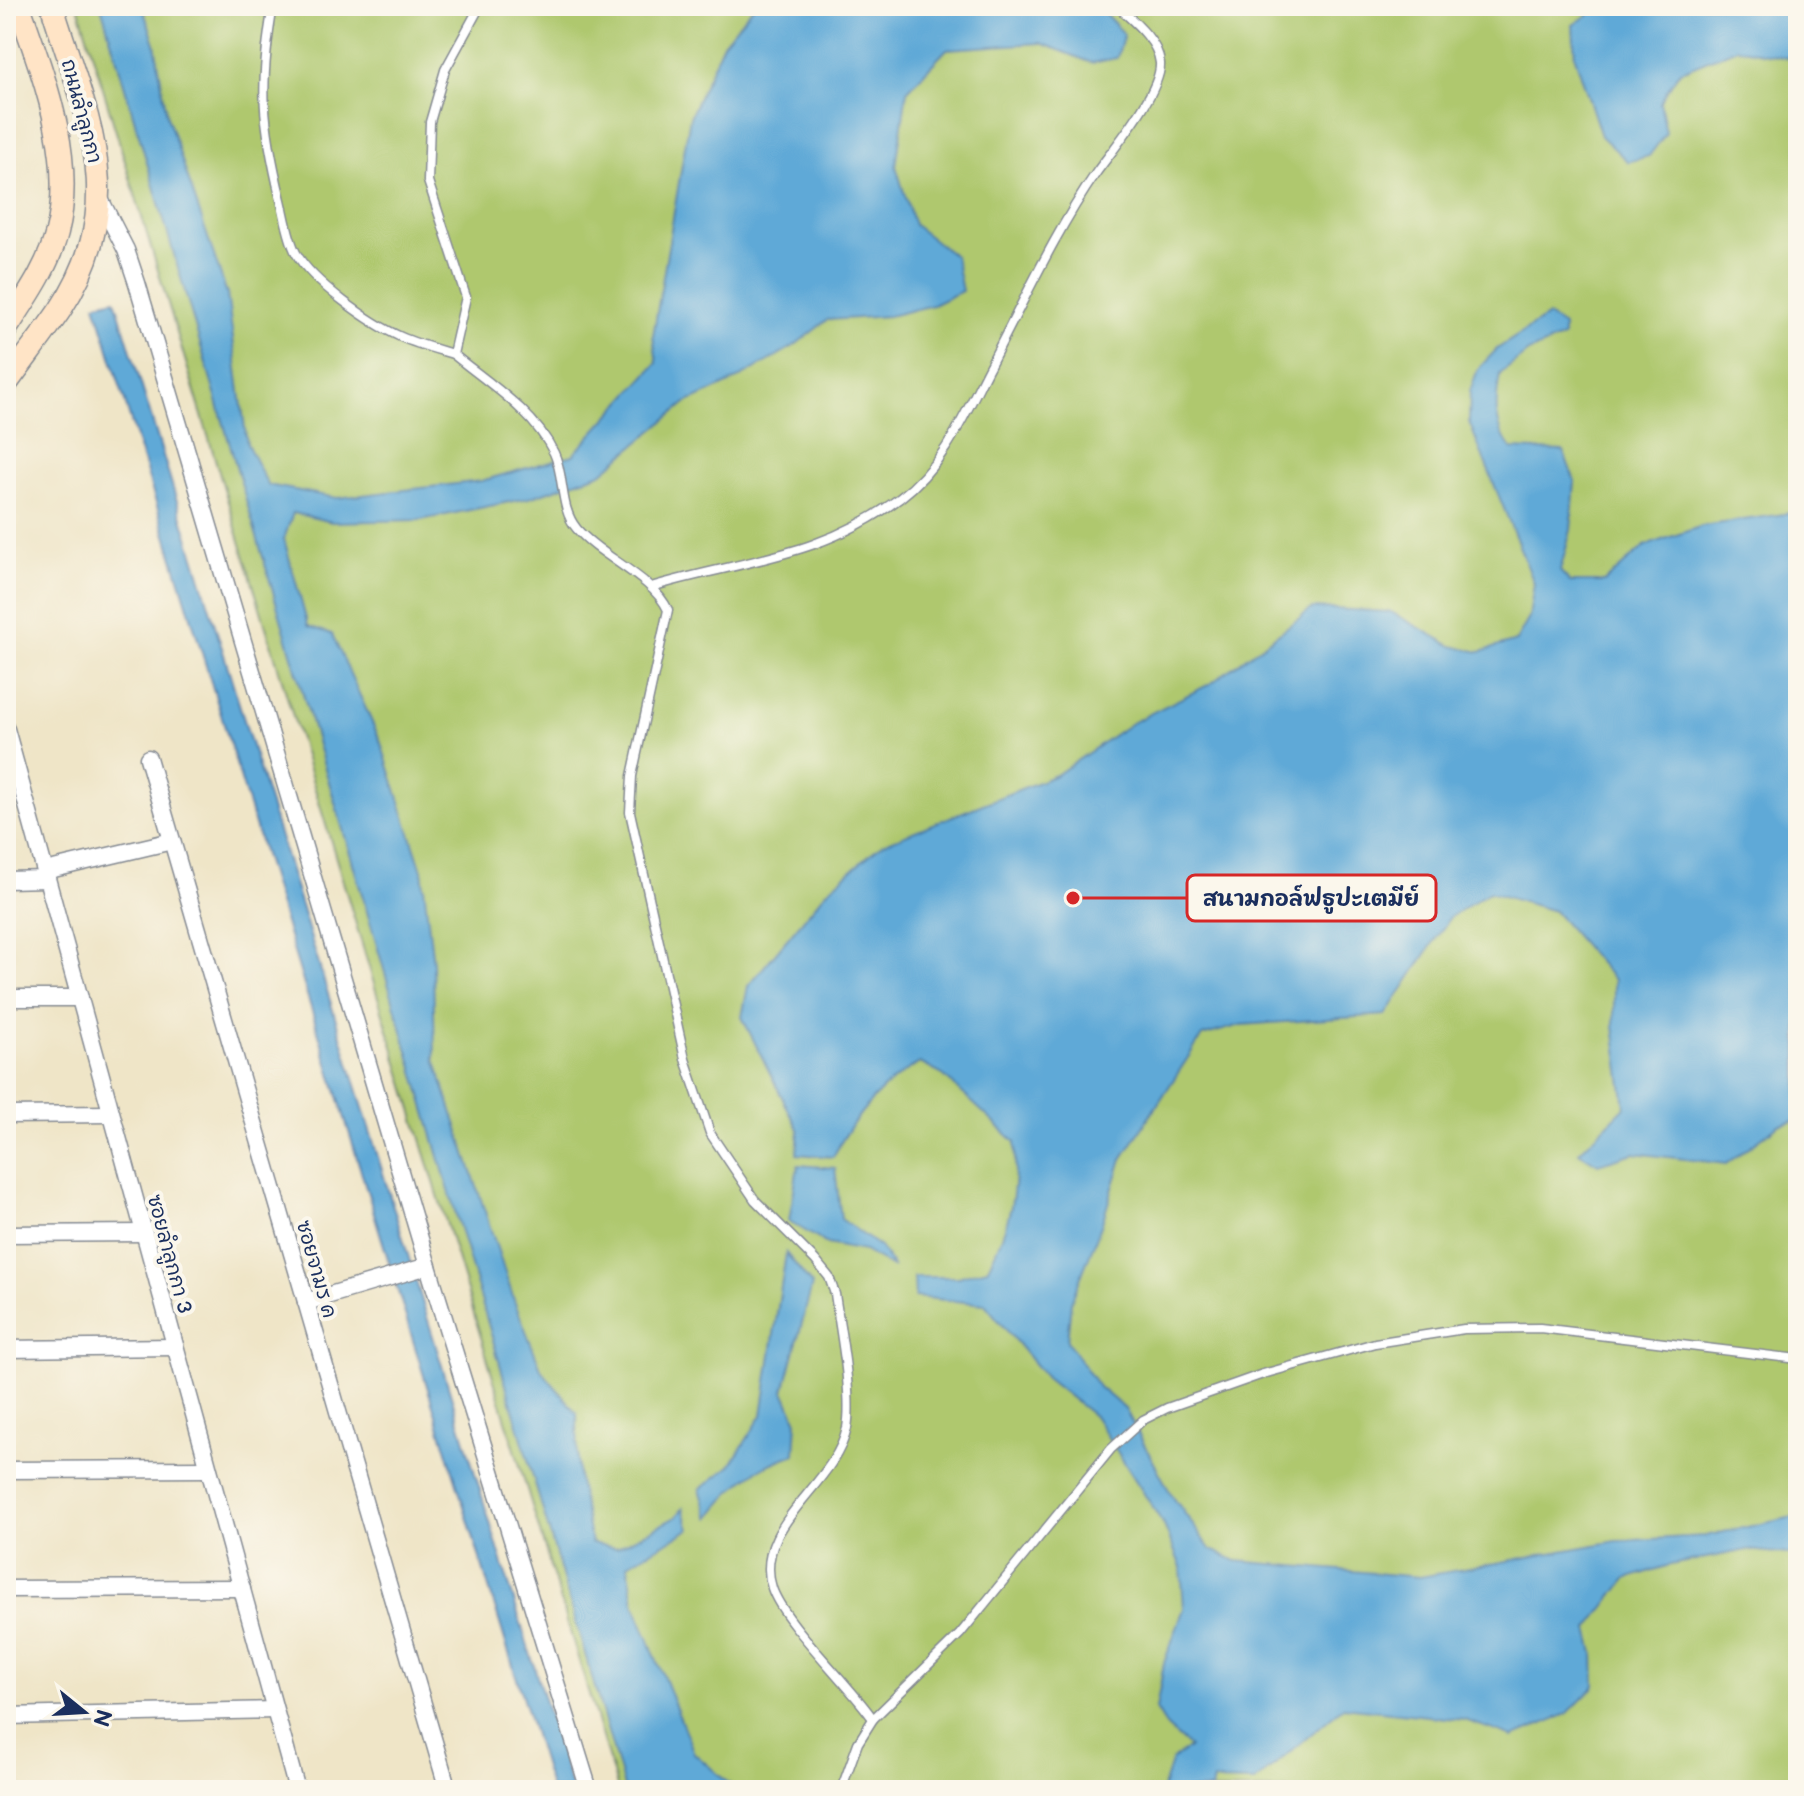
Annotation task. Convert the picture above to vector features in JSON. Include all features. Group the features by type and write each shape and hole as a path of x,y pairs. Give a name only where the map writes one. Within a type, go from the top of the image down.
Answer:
{"main road":[{"name":"ถนนลำลูกกา","path":"6,329 47,260 57,233 64,192 58,137 19,6"},
{"name":"ถนนลำลูกกา","path":"6,384 61,309 83,267 94,236 101,201 97,160 52,6"}],"street":[{"path":"101,201 126,250 137,283 428,1266 589,1790"},
{"name":"ซอยลำลูกกา 3","path":"6,729 297,1790"},
{"name":"ซอยจามร ค","path":"148,758 448,1790"},
{"path":"6,880 46,875 172,841"},
{"path":"6,998 80,998"},
{"path":"6,1115 111,1114"},
{"path":"6,1234 144,1233"},
{"path":"306,1302 428,1266"},
{"path":"6,1349 175,1347"},
{"path":"6,1470 208,1469"},
{"path":"6,1589 242,1588"},
{"path":"6,1716 274,1710"}],"lane":[{"path":"273,6 263,65 262,107 270,154 296,253 339,296 376,323 400,337 453,354 516,405 541,433 555,455 565,503 575,526 612,560 651,587 663,599 668,610 632,776 630,812 685,1059 710,1133 755,1200 829,1277 835,1294 847,1425 840,1452 828,1471 782,1527 772,1547 768,1569 773,1591 788,1615 873,1719"},
{"path":"453,354 466,297 428,181 430,122 445,70 480,6"},
{"path":"651,587 796,553 832,538 883,509 931,469 958,432 1074,205 1143,105 1157,77 1160,63 1155,49 1146,35 1117,6"},
{"path":"841,1790 858,1743 873,1719 960,1634 1111,1449 1143,1420 1167,1408 1263,1374 1375,1343 1464,1329 1540,1328 1798,1359"}],"green space":[{"path":"78,6 1798,6 1798,1790 618,1790"}],"water":[{"path":"101,6 142,6 155,43 167,116 227,294 247,444 268,485 337,498 481,481 573,455 657,363 653,336 690,117 723,43 754,6 1098,6 1124,34 1117,58 1092,63 1041,43 947,49 907,91 896,166 914,225 955,256 962,291 933,305 889,316 827,320 794,346 732,382 686,403 601,473 529,498 421,520 332,522 293,513 284,539 308,626 332,634 380,740 422,870 433,963 435,1059 515,1303 542,1371 577,1413 578,1476 591,1543 616,1548 676,1517 683,1508 690,1529 628,1564 634,1603 694,1753 736,1790 625,1790"},
{"path":"1601,6 1798,6 1798,60 1737,48 1679,72 1660,102 1666,133 1649,156 1628,162 1601,136 1575,57 1573,25"},
{"path":"115,299 572,1790 551,1790 95,304"},
{"path":"1548,316 1563,326 1563,337 1528,352 1500,374 1497,413 1501,431 1511,449 1563,451 1575,481 1571,530 1560,571 1570,582 1604,582 1645,546 1702,526 1798,512 1798,1120 1779,1125 1726,1164 1634,1153 1598,1164 1579,1152 1625,1107 1614,1027 1614,980 1554,911 1489,892 1450,917 1386,1015 1241,1025 1202,1036 1122,1159 1101,1226 1071,1302 1067,1341 1099,1387 1125,1409 1171,1494 1210,1549 1236,1561 1420,1577 1616,1541 1705,1536 1798,1516 1798,1555 1747,1550 1670,1565 1626,1579 1588,1629 1594,1653 1595,1686 1567,1714 1513,1737 1465,1720 1343,1707 1255,1782 1213,1781 1211,1790 1162,1790 1172,1759 1190,1748 1167,1727 1156,1709 1164,1663 1184,1608 1181,1567 1164,1525 1095,1417 1046,1378 985,1304 915,1297 914,1277 958,1277 987,1269 1002,1237 1011,1207 1015,1142 943,1075 920,1063 893,1081 869,1103 833,1157 797,1154 799,1131 742,1017 748,986 827,891 882,844 1056,775 1133,722 1210,684 1313,608 1391,612 1452,646 1480,652 1516,641 1529,618 1534,583 1469,422 1470,391 1478,369 1497,349"},
{"path":"798,1165 835,1168 841,1219 880,1247 894,1268 864,1251 827,1244 789,1221"},
{"path":"786,1253 812,1285 784,1391 797,1421 795,1454 767,1465 746,1478 709,1518 700,1489 730,1466 762,1415"}],"place":[{"name":"สนามกอล์ฟธูปะเตมีย์","path":"1073,898"}]}
